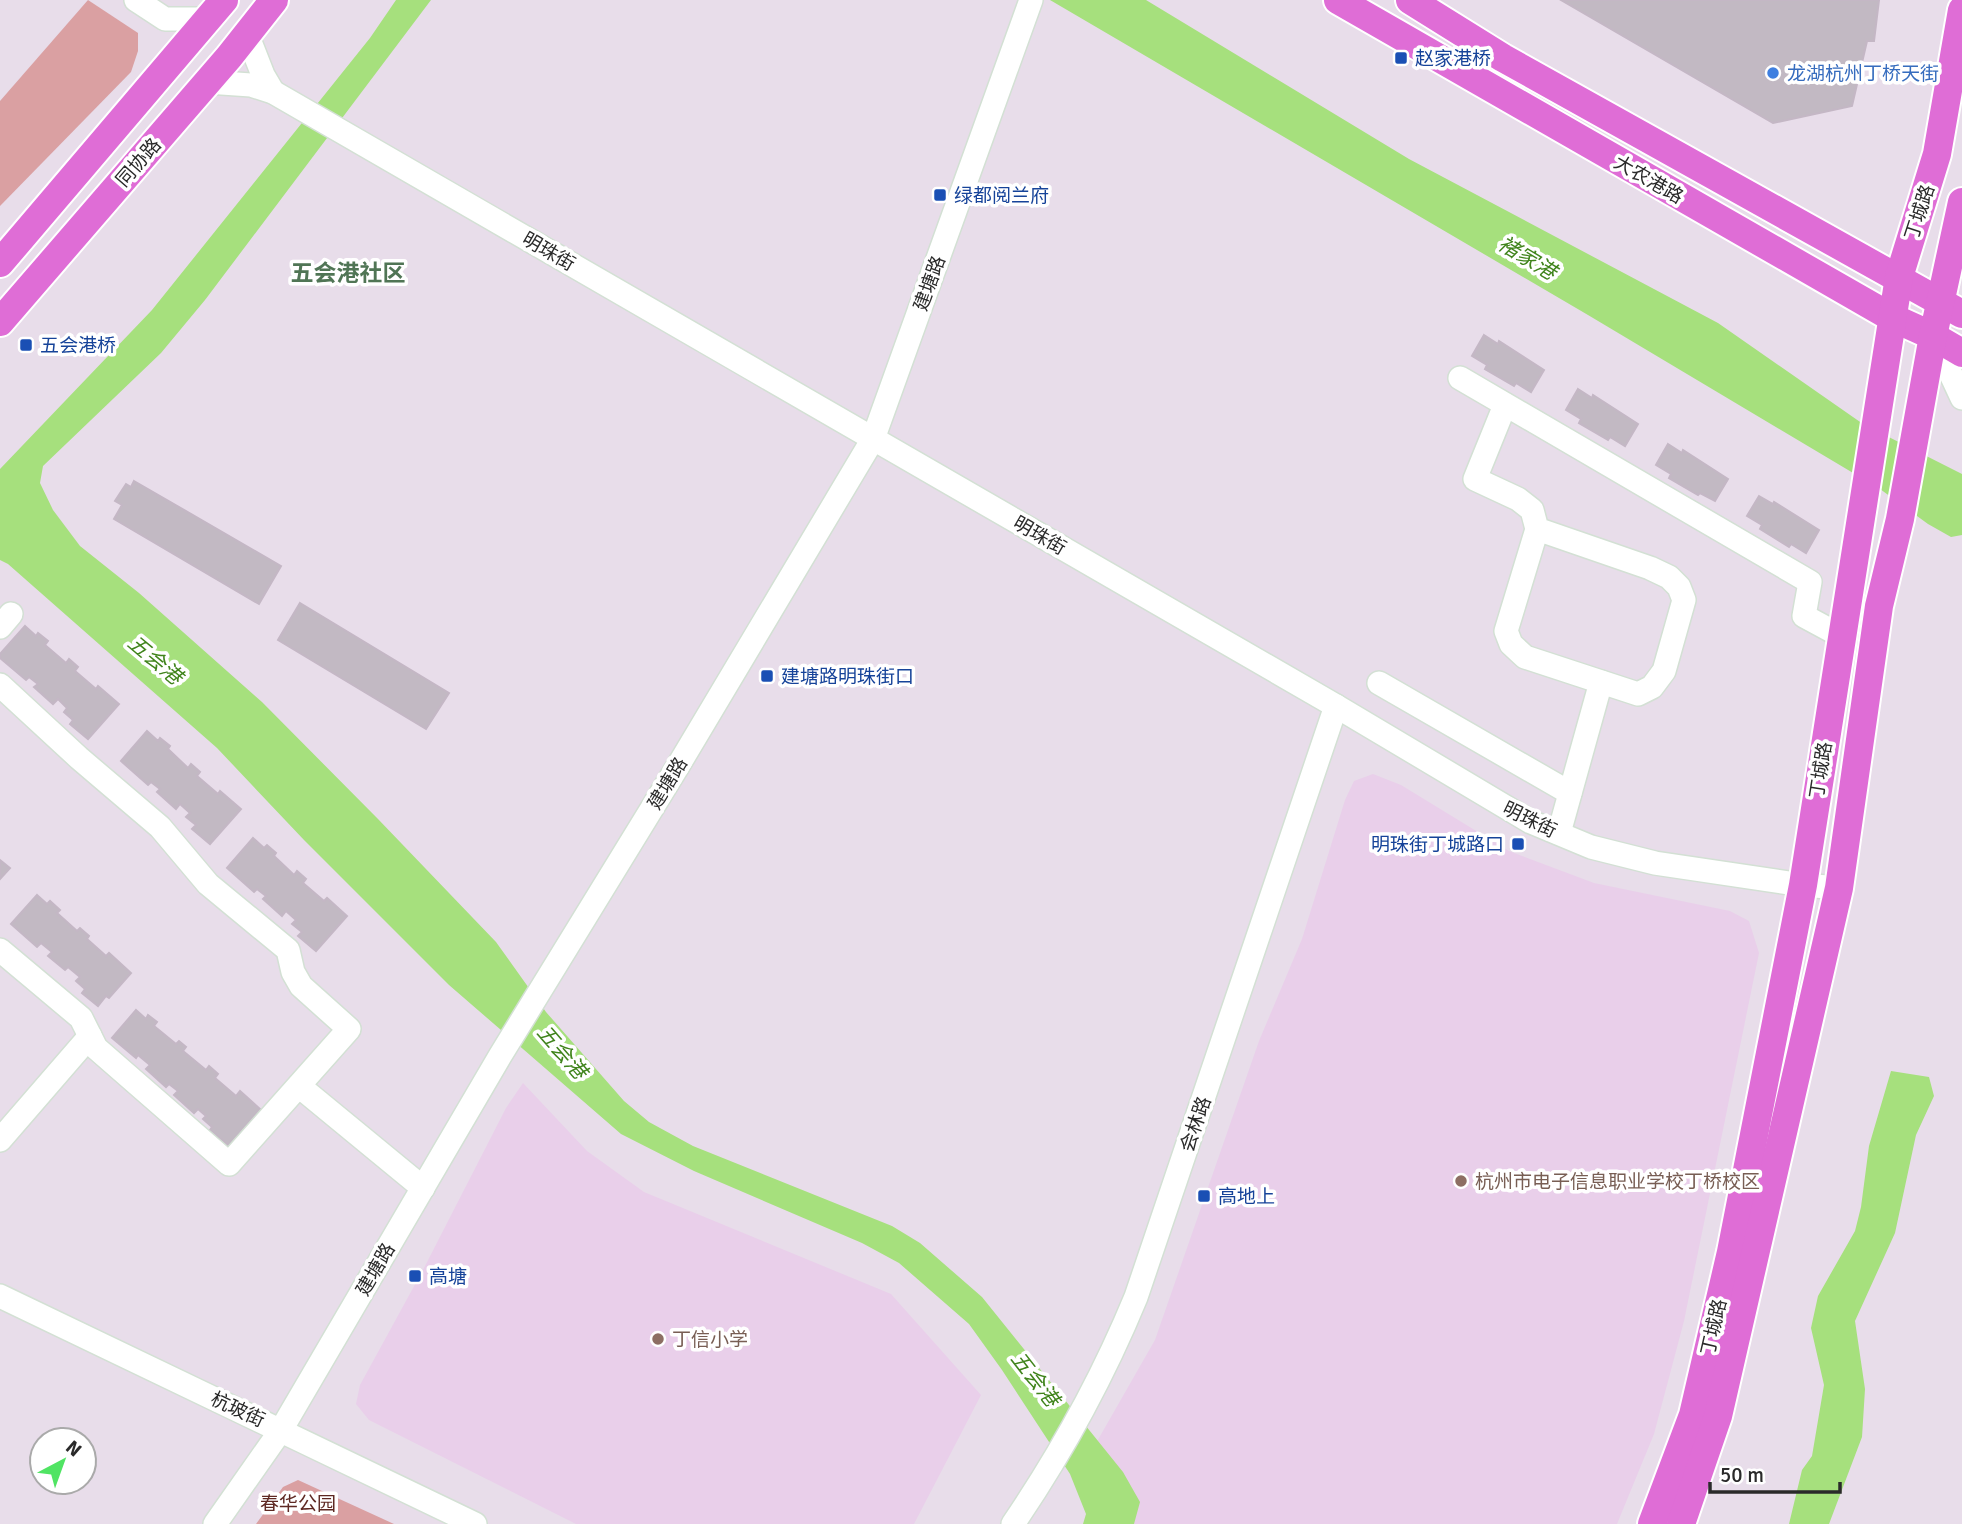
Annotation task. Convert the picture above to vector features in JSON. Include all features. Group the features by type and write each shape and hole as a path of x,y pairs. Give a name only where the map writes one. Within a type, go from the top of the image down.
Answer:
{"main road":[{"name":"同协路","path":"0,322 207,82 274,0"},
{"name":"大农港路","path":"1338,0 1891,317 1962,353"},
{"name":"大农港路","path":"1410,0 1503,58 1951,308"},
{"name":"同协路","path":"0,263 216,9"},
{"name":"丁城路","path":"1652,1524 1693,1415 1728,1266 1803,885 1891,317 1899,277 1937,154 1962,10"},
{"name":"丁城路","path":"1681,1524 1718,1416 1839,888 1880,606 1900,519 1933,336 1951,308 1962,202"}],"street":[{"path":"136,0 165,19 216,9"},
{"name":"建塘路","path":"215,1524 281,1430 500,1056 873,439 1031,0"},
{"path":"165,19 173,60"},
{"path":"247,34 263,75 273,92"},
{"name":"明珠街","path":"207,82 251,85 273,92 1520,815 1591,847 1655,863 1839,888"},
{"path":"1933,336 1962,398"},
{"path":"1460,378 1810,582 1804,616 1840,636"},
{"path":"1505,405 1475,480 1518,499 1532,510 1537,529 1506,631 1511,643 1525,657 1638,694 1652,687 1664,671 1684,600 1679,587 1669,577 1650,568 1537,529"},
{"path":"1559,833 1601,682"},
{"path":"1379,683 1570,793"},
{"path":"0,685 79,758 160,827 208,884 288,950 293,972 301,986 349,1030 229,1164 96,1048 81,1018 0,950"},
{"name":"会林路","path":"1013,1524 1048,1473 1082,1411 1112,1354 1136,1297 1336,706"},
{"path":"0,1140 90,1036"},
{"path":"299,1086 423,1188"},
{"name":"杭玻街","path":"0,1296 475,1524"}],"shaded area":[{"name":"杭州市电子信息职业学校丁桥校区","path":"1373,774 1401,785 1509,851 1594,883 1730,911 1749,921 1759,953 1684,1321 1654,1434 1617,1524 1125,1524 1095,1445 1155,1340 1259,1041 1302,939 1345,800 1354,781"},
{"name":"丁信小学","path":"523,1083 587,1151 644,1192 891,1294 981,1395 914,1524 576,1524 369,1420 356,1404 360,1385 506,1108"}],"green space":[{"path":"88,0 138,33 138,51 131,72 0,206 0,101"},
{"name":"春华公园","path":"298,1480 394,1524 256,1524 283,1487"}],"water":[{"name":"五会港","path":"396,0 431,0 205,300 161,353 43,466 40,483 53,510 80,546 139,593 262,702 378,819 496,942 546,1012 624,1101 649,1122 693,1146 892,1226 920,1243 982,1297 1123,1472 1140,1502 1134,1524 1083,1524 1086,1514 1070,1474 1002,1370 969,1324 899,1263 862,1243 694,1171 621,1134 449,985 304,840 217,748 8,564 0,560 0,469 152,310 370,38"},
{"name":"褚家港","path":"1050,0 1146,0 1409,159 1718,323 1863,424 1962,474 1962,535 1951,537 1928,524 1880,489"},
{"path":"1891,1071 1929,1077 1934,1096 1916,1135 1895,1233 1855,1321 1865,1389 1862,1437 1829,1524 1789,1524 1802,1470 1812,1456 1824,1385 1811,1328 1818,1296 1855,1231 1869,1146"}],"building":[{"name":"龙湖杭州丁桥天街","path":"1561,0 1879,0 1874,41 1867,41 1852,106 1773,123"},
{"path":"1484,335 1498,344 1499,341 1544,370 1531,392 1516,383 1514,386 1485,369 1487,365 1472,356"},
{"path":"1578,389 1592,398 1593,395 1638,424 1625,446 1610,437 1608,440 1579,423 1581,419 1566,410"},
{"path":"1668,444 1682,453 1683,450 1728,479 1715,501 1700,493 1698,495 1669,478 1671,474 1656,465"},
{"path":"134,481 281,566 259,604 114,519 122,505 115,501 126,484 131,487"},
{"path":"1759,496 1773,504 1774,502 1819,530 1806,553 1791,544 1789,547 1760,529 1762,525 1747,516"},
{"path":"300,603 449,693 426,729 278,640"},
{"path":"25,626 36,636 38,633 48,641 45,645 66,663 69,659 78,667 75,671 96,689 98,686 119,704 88,739 70,724 73,720 64,712 67,708 58,699 53,704 34,687 38,684 29,677 26,680 0,658 0,654"},
{"path":"147,731 158,741 160,738 170,746 168,749 188,768 191,764 200,772 197,776 218,794 220,791 241,809 210,844 192,829 196,825 186,817 190,813 180,804 176,809 157,792 160,789 151,782 148,785 121,761"},
{"path":"253,838 264,848 267,845 276,853 274,856 294,875 297,871 306,879 303,883 324,901 327,898 347,916 316,951 298,936 302,932 292,924 296,920 286,911 282,916 263,899 266,896 257,889 254,892 227,868"},
{"path":"0,860 10,868 0,879"},
{"path":"37,895 47,904 50,901 60,910 57,913 77,931 80,928 89,936 87,939 106,956 109,953 131,973 109,998 106,996 98,1006 82,993 85,989 76,981 80,977 68,967 65,970 48,956 52,952 41,943 37,947 11,924"},
{"path":"136,1010 146,1019 148,1015 157,1022 154,1026 176,1044 179,1041 186,1047 183,1051 206,1070 209,1066 218,1074 215,1078 236,1096 240,1091 260,1109 229,1146 210,1130 212,1127 203,1119 206,1116 198,1109 194,1113 174,1095 178,1091 169,1084 166,1087 146,1069 150,1065 138,1055 136,1058 112,1038"}],"place":[{"name":"赵家港桥","path":"1401,58"},
{"name":"龙湖杭州丁桥天街","path":"1773,73"},
{"name":"绿都阅兰府","path":"940,195"},
{"name":"五会港桥","path":"26,345"},
{"name":"建塘路明珠街口","path":"767,676"},
{"name":"明珠街丁城路口","path":"1518,844"},
{"name":"杭州市电子信息职业学校丁桥校区","path":"1461,1181"},
{"name":"高地上","path":"1204,1196"},
{"name":"高塘","path":"415,1276"},
{"name":"丁信小学","path":"658,1339"}],"district":[{"name":"五会港社区","path":"348,273"}]}
